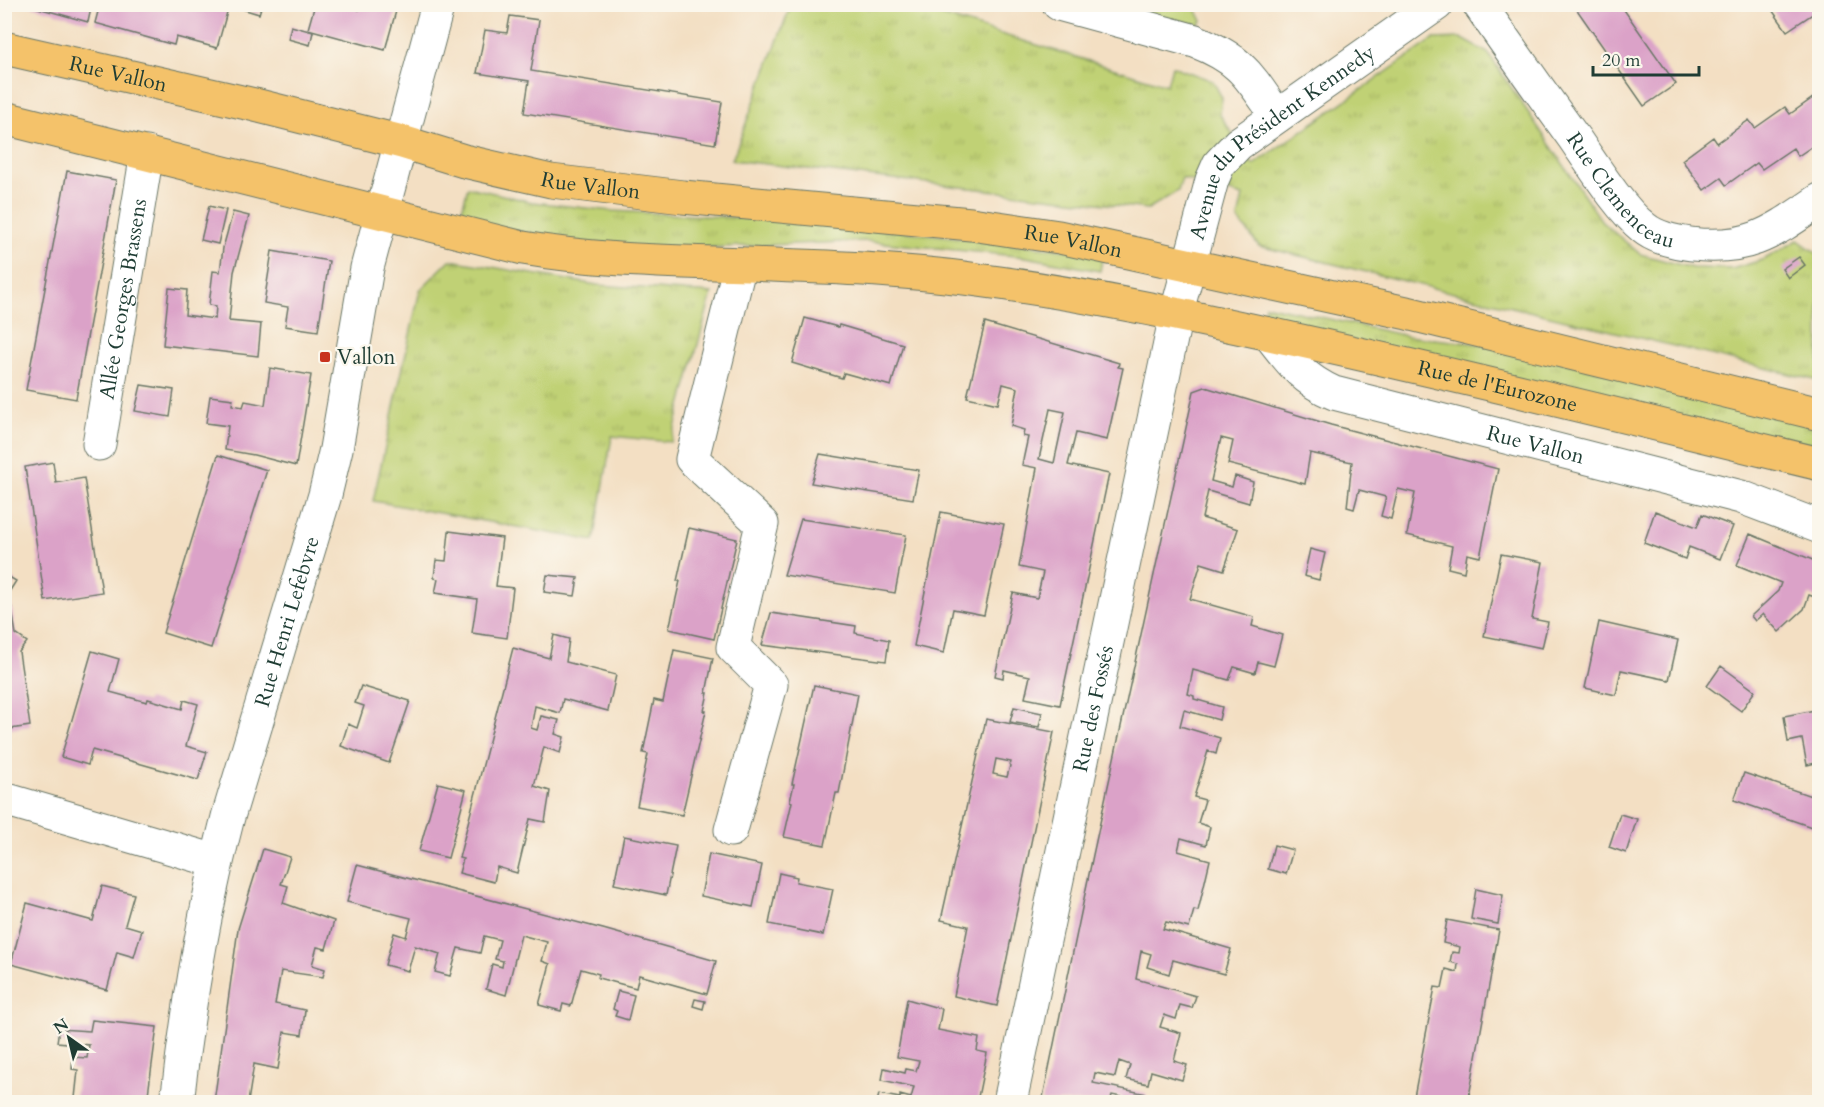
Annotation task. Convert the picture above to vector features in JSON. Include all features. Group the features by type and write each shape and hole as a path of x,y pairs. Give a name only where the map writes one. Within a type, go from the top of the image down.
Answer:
{"main road":[{"name":"Rue Vallon","path":"4,48 162,82 402,142 464,161 551,181 683,197 971,224 1059,237 1189,264"},
{"path":"4,118 491,241 557,254 652,262 856,268 926,273 1038,289 1176,315"},
{"path":"1189,264 1407,313 1820,414"},
{"name":"Rue de l'Eurozone","path":"1176,315 1435,370 1820,464"}],"street":[{"name":"Rue Henri Lefebvre","path":"177,1102 196,964 216,861 234,794 325,495 336,449 367,268 438,4"},
{"path":"1059,4 1214,49 1244,69 1277,116"},
{"name":"Avenue du Président Kennedy","path":"1176,315 1212,180 1219,164 1238,144 1437,4"},
{"name":"Rue Clemenceau","path":"1479,4 1604,180 1644,229 1681,243 1703,246 1740,244 1758,239 1778,229 1820,200"},
{"name":"Allée Georges Brassens","path":"99,444 147,153"},
{"path":"731,830 771,685 733,647 762,524 692,459 740,264"},
{"name":"Rue des Fossés","path":"1010,1102 1176,315"},
{"name":"Rue Vallon","path":"1269,334 1293,366 1306,378 1334,393 1741,497 1820,527"},
{"path":"4,799 216,861"}],"green space":[{"path":"791,5 913,5 1167,85 1172,66 1213,81 1222,98 1220,115 1253,165 1434,39 1461,38 1488,53 1603,223 1640,254 1692,268 1732,269 1765,259 1798,240 1819,255 1819,381 1259,246 1238,219 1243,196 1182,178 1178,191 1148,209 732,160"},
{"path":"1107,5 1194,5 1202,21 1198,25"},
{"path":"468,187 532,202 612,211 818,222 1103,254 1100,271 1026,257 866,241 626,251 459,221"},
{"path":"450,260 597,285 712,293 671,442 612,436 594,541 373,501 420,290"},
{"path":"1265,305 1407,336 1488,345 1819,421 1819,451 1262,320"}],"building":[{"path":"24,4 92,4 88,22"},
{"path":"100,4 262,4 259,14 229,5 217,48 176,37 174,45 95,23"},
{"path":"315,4 341,4 359,10 360,4 398,4 385,50 308,29"},
{"path":"1573,4 1620,4 1676,84 1644,106"},
{"path":"1773,4 1820,4 1820,9 1787,31 1770,7"},
{"path":"510,16 539,20 531,71 722,102 715,144 524,113 529,81 477,73 485,30 507,33"},
{"path":"291,26 313,32 310,45 288,39"},
{"path":"1820,93 1820,141 1798,156 1793,148 1762,169 1757,163 1726,185 1721,178 1704,190 1682,160 1713,137 1717,143 1749,120 1755,128 1785,107 1790,114"},
{"path":"67,171 116,180 76,399 26,390"},
{"path":"209,206 226,210 218,244 201,240"},
{"path":"233,212 249,216 234,272 229,321 261,324 258,356 163,345 169,288 187,290 185,315 215,319 216,306 209,305 213,271 220,272 223,248"},
{"path":"272,251 329,261 318,331 285,326 288,307 264,303"},
{"path":"1799,257 1805,265 1788,278 1782,269"},
{"path":"805,318 838,327 839,325 903,344 891,386 844,373 842,378 792,363"},
{"path":"985,323 1119,363 1118,367 1123,368 1107,440 1076,433 1068,465 1109,474 1060,705 1025,698 1030,676 1004,670 1003,678 995,676 1013,593 1037,598 1043,572 1019,567 1037,468 1022,465 1028,437 1023,436 1024,430 1011,426 1018,388 1003,384 998,404 967,397","holes":["1050,409 1065,412 1054,463 1039,459"]},
{"path":"270,368 311,375 296,466 225,450 228,426 206,423 210,396 233,399 232,405 243,407 245,401 265,405"},
{"path":"141,385 174,390 170,417 135,411"},
{"path":"1205,387 1331,425 1498,469 1480,557 1467,554 1464,572 1448,568 1452,546 1407,535 1415,493 1398,489 1391,519 1381,516 1386,497 1359,490 1354,509 1347,507 1352,462 1310,453 1305,484 1228,464 1233,441 1221,438 1211,481 1232,487 1235,476 1253,482 1249,503 1208,491 1202,518 1238,529 1224,570 1201,563 1190,599 1254,617 1252,626 1282,635 1274,666 1258,662 1255,673 1234,667 1229,680 1193,670 1188,694 1194,696 1194,699 1222,707 1219,720 1184,710 1180,726 1220,738 1216,754 1208,751 1194,797 1205,800 1198,823 1210,827 1206,845 1181,838 1178,851 1210,860 1198,911 1194,910 1189,928 1166,922 1163,929 1231,949 1224,974 1173,960 1169,974 1147,967 1151,954 1141,951 1136,979 1196,996 1192,1008 1180,1005 1176,1019 1164,1015 1160,1027 1181,1033 1174,1061 1187,1065 1182,1080 1151,1071 1148,1084 1126,1079 1130,1065 1119,1061 1115,1077 1095,1073 1093,1083 1147,1094 1145,1102 1121,1102 1122,1097 1112,1095 1110,1102 1042,1102 1194,391"},
{"path":"820,454 919,470 913,499 811,483"},
{"path":"218,455 267,470 211,648 163,633"},
{"path":"53,462 56,483 84,478 102,592 45,601 25,467"},
{"path":"1655,511 1697,527 1702,514 1733,526 1720,559 1689,547 1685,559 1644,543"},
{"path":"941,512 1004,524 984,615 953,609 944,653 914,646"},
{"path":"801,519 906,535 895,593 784,575"},
{"path":"689,528 737,539 714,639 669,629"},
{"path":"449,531 502,538 496,586 513,588 507,638 472,633 477,599 435,593 438,579 434,578 436,560 446,561"},
{"path":"1750,534 1820,563 1820,599 1809,595 1804,609 1779,632 1763,614 1755,621 1751,616 1778,591 1781,583 1737,565"},
{"path":"1310,549 1325,553 1319,580 1304,576"},
{"path":"1501,554 1543,562 1532,619 1548,622 1542,648 1484,636"},
{"path":"4,574 16,581 9,592 16,634 27,642 19,652 30,726 4,730"},
{"path":"547,575 578,578 575,596 544,592"},
{"path":"771,613 856,626 855,633 889,640 886,661 762,645"},
{"path":"1599,622 1678,640 1669,680 1621,670 1616,695 1585,688"},
{"path":"554,635 569,639 566,662 616,675 608,711 563,699 560,713 535,706 531,728 537,730 541,716 559,720 555,734 564,737 560,753 544,747 534,786 550,791 545,822 530,819 517,873 497,867 494,882 459,873 463,859 459,858 513,648 549,658"},
{"path":"674,650 713,658 706,693 708,693 704,711 706,711 682,815 637,806 648,754 643,753 654,700 663,702"},
{"path":"92,651 119,659 110,692 147,702 148,699 182,709 184,700 198,704 186,746 207,752 198,780 92,750 88,765 61,757"},
{"path":"1721,666 1755,691 1741,711 1707,686"},
{"path":"814,685 858,694 839,793 836,793 825,845 784,837 792,802 790,801 794,784 792,784"},
{"path":"361,686 410,701 389,763 341,746 348,724 357,728 364,706 355,703"},
{"path":"1014,707 1042,713 1039,727 1010,722"},
{"path":"1820,709 1820,762 1807,765 1802,739 1788,742 1784,716"},
{"path":"986,719 1054,732 997,1006 954,996 968,926 941,920","holes":["996,759 1011,762 1007,777 993,774"]},
{"path":"1744,773 1820,799 1820,830 1734,800"},
{"path":"438,783 466,790 448,858 419,851"},
{"path":"1620,814 1637,819 1626,853 1609,847"},
{"path":"624,836 676,846 666,895 614,884"},
{"path":"1274,845 1293,850 1286,874 1268,869"},
{"path":"263,849 290,857 281,884 288,886 283,903 334,921 326,949 317,947 312,965 325,969 323,977 281,971 275,1004 305,1010 302,1035 284,1032 278,1069 254,1064 248,1102 214,1102 238,929"},
{"path":"709,854 762,865 753,907 701,896"},
{"path":"357,865 716,961 707,994 639,975 636,988 598,978 599,974 581,969 571,1006 563,1004 561,1011 539,1005 550,964 542,961 547,942 521,935 506,995 486,989 492,964 502,967 503,961 495,959 500,940 484,936 480,953 458,948 450,976 435,972 440,954 415,946 408,971 385,965 394,933 406,937 411,918 347,902"},
{"path":"779,873 797,877 796,882 833,889 823,935 769,924"},
{"path":"102,886 134,894 125,925 142,930 134,957 117,952 107,990 11,964 27,903 93,921"},
{"path":"1476,889 1503,895 1498,924 1471,919"},
{"path":"1447,920 1499,930 1468,1102 1413,1102 1435,987 1442,988 1446,969 1457,972 1458,964 1450,962 1452,952 1459,953 1460,947 1443,943"},
{"path":"618,991 634,995 628,1020 615,1016 617,1011 613,1009"},
{"path":"695,999 705,1001 703,1009 693,1006"},
{"path":"907,999 942,1009 938,1030 979,1038 977,1051 987,1053 977,1102 877,1102 879,1094 911,1098 914,1087 882,1080 884,1068 905,1073 906,1069 916,1071 919,1061 897,1057"},
{"path":"92,1020 157,1027 147,1102 81,1102 82,1099 75,1098 78,1070 72,1069 73,1057 87,1058 89,1045 57,1042 59,1029 90,1031"}],"place":[{"name":"Vallon","path":"325,357"}]}
